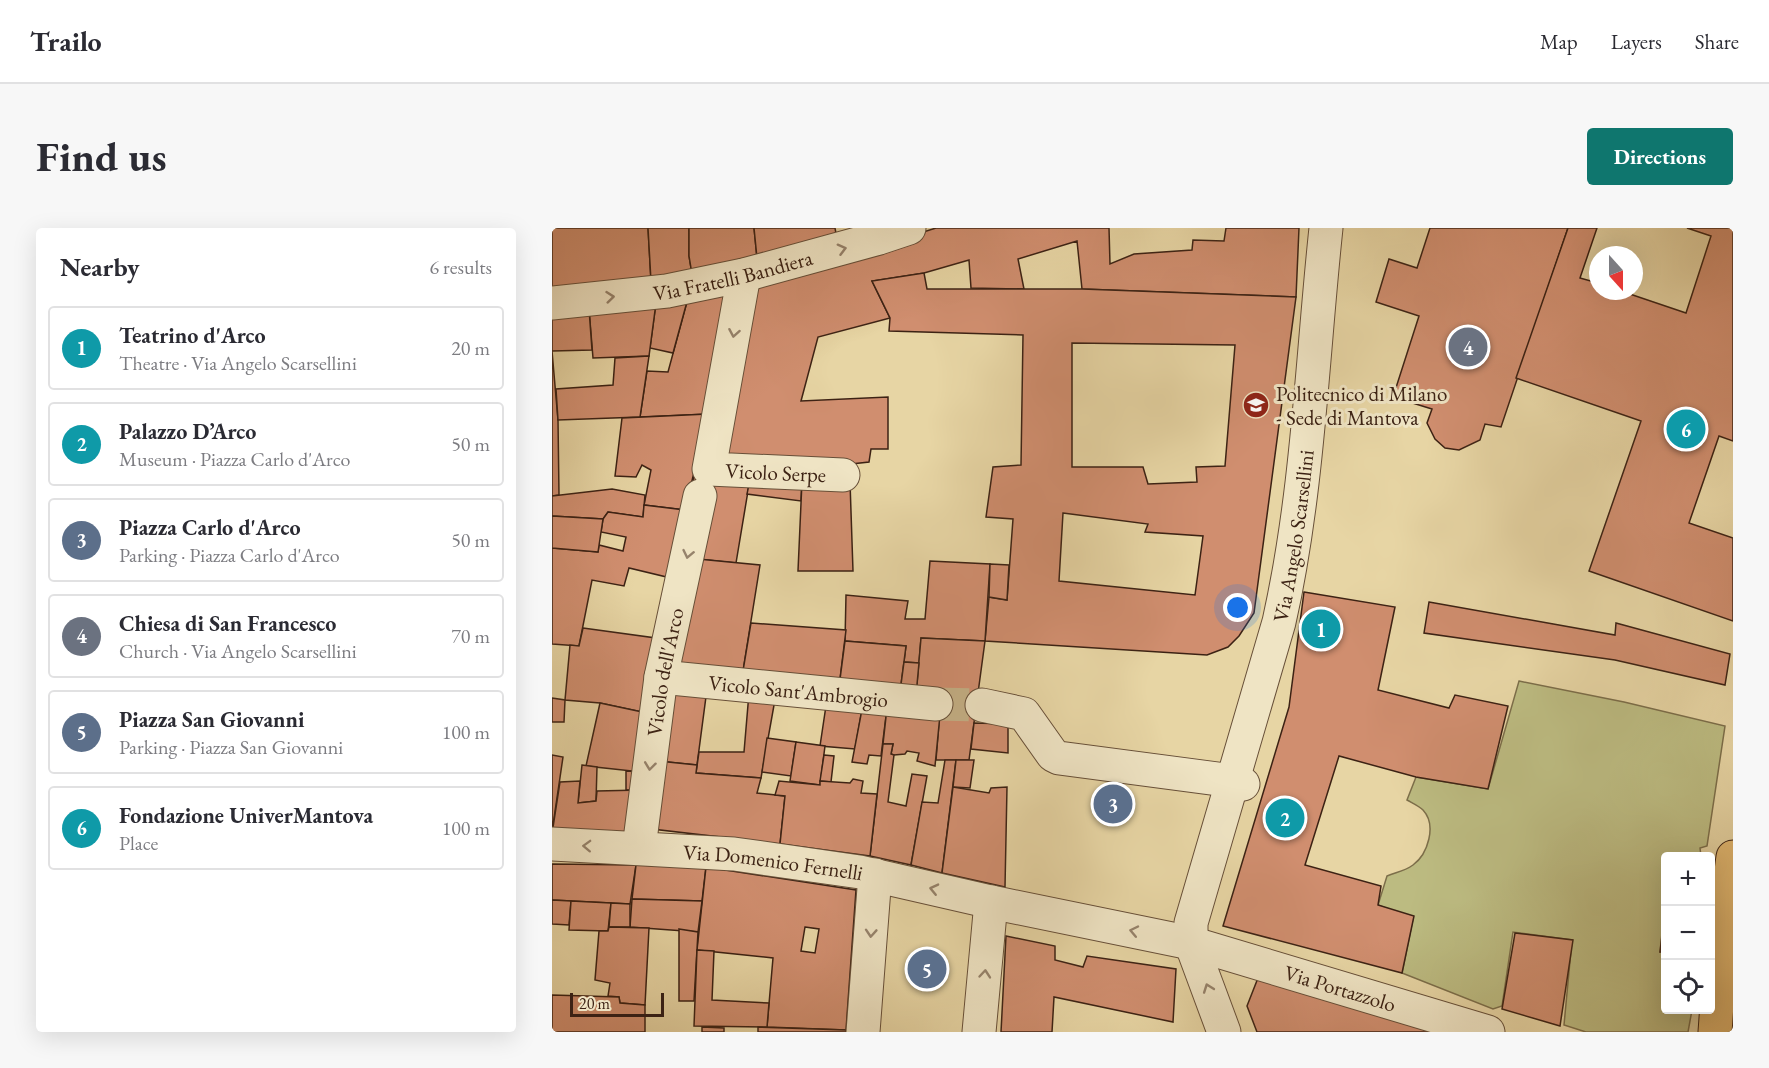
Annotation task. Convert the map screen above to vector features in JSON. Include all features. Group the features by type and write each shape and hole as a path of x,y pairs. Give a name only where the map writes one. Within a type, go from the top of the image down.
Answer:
{"main road":[{"path":"1715,1032 1722,936 1733,857"}],"street":[{"name":"Via Fratelli Bandiera","path":"552,303 667,291 744,275 909,228"},
{"name":"Via Angelo Scarsellini","path":"1273,662 1289,576 1303,476 1326,228"},
{"name":"Via Angelo Scarsellini","path":"1273,662 1299,578 1313,477 1336,228"},
{"name":"Vicolo dell'Arco","path":"639,848 661,677 704,483 744,275"},
{"name":"Vicolo Serpe","path":"704,483 843,475"},
{"path":"1224,1032 1191,943 1199,924 1273,662"},
{"name":"Vicolo Sant'Ambrogio","path":"661,677 936,704"},
{"path":"982,705 1024,714 1053,755 1059,759 1238,783"},
{"name":"Via Domenico Fernelli","path":"552,844 734,854 875,875 991,902 1191,943"},
{"path":"863,1032 875,875"},
{"path":"980,1032 991,902"},
{"name":"Via Portazzolo","path":"1191,943 1488,1032"}],"shaded area":[{"path":"1519,681 1624,702 1725,726 1707,846 1700,848 1700,852 1661,852 1661,1014 1691,1014 1688,1032 1586,1032 1564,1025 1572,940 1513,932 1502,1006 1493,1009 1402,973 1413,919 1378,905 1387,876 1413,865 1423,854 1429,839 1427,816 1407,800 1416,777 1488,789"}],"building":[{"path":"552,228 648,228 651,281 552,289"},
{"path":"648,228 689,228 689,256 692,274 651,281"},
{"path":"689,228 754,228 757,258 692,274 689,256"},
{"path":"754,228 835,228 837,239 757,258"},
{"path":"936,228 1109,228 1110,264 1134,254 1192,250 1193,240 1224,241 1226,228 1299,228 1296,297 1082,289 1077,241 1018,259 1024,289 971,288 969,260 924,273 872,281 890,318 818,337 801,401 888,397 888,449 871,449 869,462 842,465 722,463 747,287"},
{"path":"1430,228 1568,228 1501,427 1485,424 1480,440 1459,450 1445,448 1435,439 1427,423 1432,409 1393,397 1419,316 1376,302 1389,259 1417,268"},
{"path":"1568,228 1597,228 1580,278 1589,280 1589,300 1643,298 1686,313 1711,236 1687,228 1733,228 1733,441 1719,436 1689,523 1733,538 1733,621 1589,571 1641,421 1516,378"},
{"name":"Politecnico di Milano - Sede di Mantova","path":"924,273 927,289 1082,289 1296,297 1254,613 1239,636 1228,647 1207,655 985,641 989,597 1007,600 1013,519 986,517 993,467 1021,465 1023,335 889,331 890,318 872,281","holes":["1072,343 1235,345 1225,466 1196,467 1197,482 1148,484 1143,467 1072,467","1063,513 1148,524 1145,532 1203,536 1195,595 1059,581"]},
{"path":"735,294 708,414 640,417 647,371 668,372 688,298"},
{"path":"688,298 673,353 650,348 656,303"},
{"path":"656,303 649,356 593,358 589,309"},
{"path":"589,309 592,350 552,351 552,312"},
{"path":"552,351 558,420 559,495 552,496"},
{"path":"649,356 640,417 558,420 556,389 613,385 615,358"},
{"path":"708,414 685,510 644,505 651,470 642,465 636,477 615,476 622,418"},
{"path":"694,476 750,479 736,563 698,559 691,490"},
{"path":"750,479 802,481 801,501 747,494"},
{"path":"802,481 850,482 853,571 798,571"},
{"path":"612,489 645,495 643,517 608,512 603,519 552,516 552,496"},
{"path":"644,505 685,510 675,579 629,568 624,586 592,580 579,646 552,644 552,548 598,552 599,545 623,551 626,537 601,532 603,519 608,512 643,517"},
{"path":"552,516 603,519 598,552 552,548"},
{"path":"698,559 760,565 742,677 679,671"},
{"path":"930,561 990,564 985,641 921,638 919,663 904,662 906,646 845,641 846,595 908,601 905,619 925,619"},
{"path":"990,564 1009,565 1007,600 989,597"},
{"path":"1304,592 1395,607 1378,690 1449,708 1455,695 1508,706 1488,789 1416,777 1339,756 1305,865 1381,886 1378,905 1414,916 1402,973 1223,926 1289,707"},
{"path":"1429,602 1615,635 1616,623 1730,654 1725,685 1615,660 1424,633"},
{"path":"751,623 846,630 839,687 742,677"},
{"path":"583,628 663,639 647,713 600,703 565,700 570,645 579,646"},
{"path":"921,638 985,641 969,760 936,760 941,698 916,695"},
{"path":"845,641 906,646 900,692 839,687"},
{"path":"904,662 919,663 916,695 900,692"},
{"path":"667,687 707,689 697,765 658,761"},
{"path":"749,693 776,694 761,778 696,773 699,752 744,752"},
{"path":"552,698 565,700 564,722 552,722"},
{"path":"827,699 863,704 855,749 820,746"},
{"path":"600,703 647,713 641,772 586,766"},
{"path":"863,704 887,708 881,756 869,755 867,764 852,762"},
{"path":"887,708 940,715 935,766 917,761 919,753 907,751 905,754 891,754 893,744 883,744"},
{"path":"974,723 1008,724 1008,753 971,749"},
{"path":"767,738 796,742 791,776 762,772"},
{"path":"796,742 825,746 820,785 790,781"},
{"path":"883,744 893,744 891,754 894,755 888,802 906,806 912,774 927,776 911,865 870,856"},
{"path":"552,755 563,757 552,832"},
{"path":"824,755 834,756 831,782 820,781"},
{"path":"945,760 956,760 942,873 911,865 922,802 938,803"},
{"path":"956,760 974,760 970,788 953,787"},
{"path":"658,761 697,765 696,773 761,778 757,793 785,796 780,844 652,829"},
{"path":"582,765 597,767 596,801 578,803"},
{"path":"626,771 641,772 641,790 626,790"},
{"path":"853,779 863,781 861,793 877,794 870,856 780,844 785,796 775,795 779,781 820,785 820,781 850,783"},
{"path":"580,781 578,803 596,801 597,791 641,790 635,838 552,834 560,782"},
{"path":"953,787 989,793 991,788 1007,787 1005,887 942,873"},
{"path":"552,864 636,865 630,904 552,900"},
{"path":"636,865 706,867 702,901 632,899"},
{"path":"706,867 856,890 846,1030 767,1027 773,958 697,950","holes":["805,927 819,929 815,953 801,951"]},
{"path":"632,899 702,901 698,932 630,927"},
{"path":"552,900 571,901 569,925 552,924"},
{"path":"571,901 611,903 608,931 569,930"},
{"path":"611,903 630,904 630,927 609,927"},
{"path":"609,927 649,928 645,1005 620,1003 619,997 608,996 610,983 595,980 599,931 608,931"},
{"path":"679,929 698,932 694,1001 679,1001"},
{"path":"1515,933 1573,940 1560,1026 1502,1009"},
{"path":"1006,936 1055,946 1055,960 1083,967 1087,956 1176,969 1173,1022 1054,997 1052,1032 1001,1032"},
{"path":"697,950 714,951 712,1000 769,1003 767,1027 694,1026"},
{"path":"1258,978 1438,1032 1257,1032 1247,1006"},
{"path":"552,995 619,997 620,1003 645,1005 645,1032 552,1032"},
{"path":"702,1027 724,1028 724,1032 702,1032"},
{"path":"758,1027 846,1030 846,1032 758,1032"}],"tunnel":[{"path":"936,704 982,705"}],"place":[{"name":"Chiesa di San Francesco","path":"1468,347"},
{"name":"Politecnico di Milano - Sede di Mantova","path":"1256,405"},
{"name":"Fondazione UniverMantova","path":"1686,429"},
{"name":"Teatrino d'Arco","path":"1321,629"},
{"name":"Piazza Carlo d'Arco","path":"1113,804"},
{"name":"Palazzo D’Arco","path":"1285,818"},
{"name":"Piazza San Giovanni","path":"927,969"}]}
